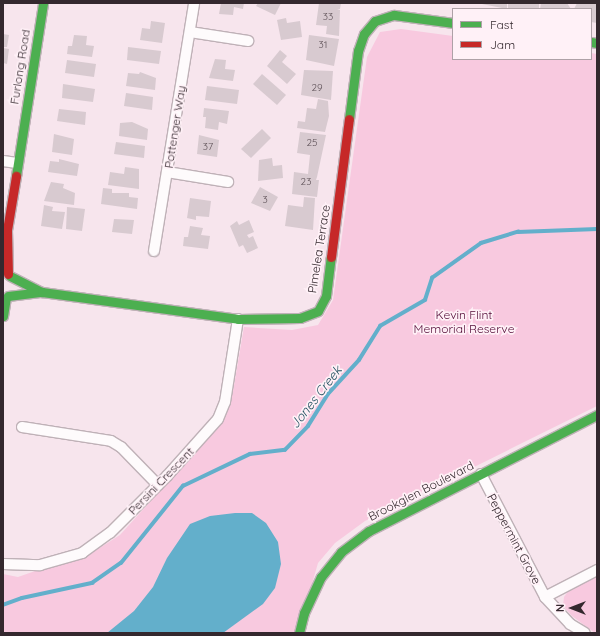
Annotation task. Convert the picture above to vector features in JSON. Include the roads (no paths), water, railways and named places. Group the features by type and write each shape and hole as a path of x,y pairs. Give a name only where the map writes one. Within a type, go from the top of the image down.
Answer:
{"street":[{"name":"Furlong Road","path":"6,298 12,286 7,273 7,230 43,3"},
{"name":"Pottenger Way","path":"154,251 194,3"},
{"name":"Pimelea Terrace","path":"6,298 42,292 238,319 300,318 318,311 326,296 358,51 366,30 375,21 394,15 452,23"},
{"path":"190,32 248,41"},
{"path":"3,161 17,163"},
{"path":"167,172 228,182"},
{"name":"Furlong Road","path":"3,239 7,230"},
{"name":"Pimelea Terrace","path":"7,273 42,292"},
{"path":"3,316 6,298"},
{"name":"Persini Crescent","path":"3,564 40,565 82,553 110,533 158,485 218,419 225,402 238,319"},
{"name":"Brookglen Boulevard","path":"300,633 304,613 321,577 341,552 369,531 597,415"},
{"path":"22,427 110,441 121,447 158,485"},
{"name":"Peppermint Grove","path":"481,474 545,597 570,624 585,633"},
{"path":"545,597 597,570"}],"water":[{"path":"235,513 252,513 266,523 278,542 281,564 275,588 263,604 223,633 107,633 134,611 153,587 167,558 190,524 210,516"}],"waterway":[{"name":"Jones Creek","path":"3,605 22,598 92,583 121,563 183,486 250,454 285,450 308,426 328,394 359,360 380,326 425,300 432,278 481,243 518,232 597,229"}],"park label":[{"name":"Kevin Flint Memorial Reserve","path":"464,322"}]}
